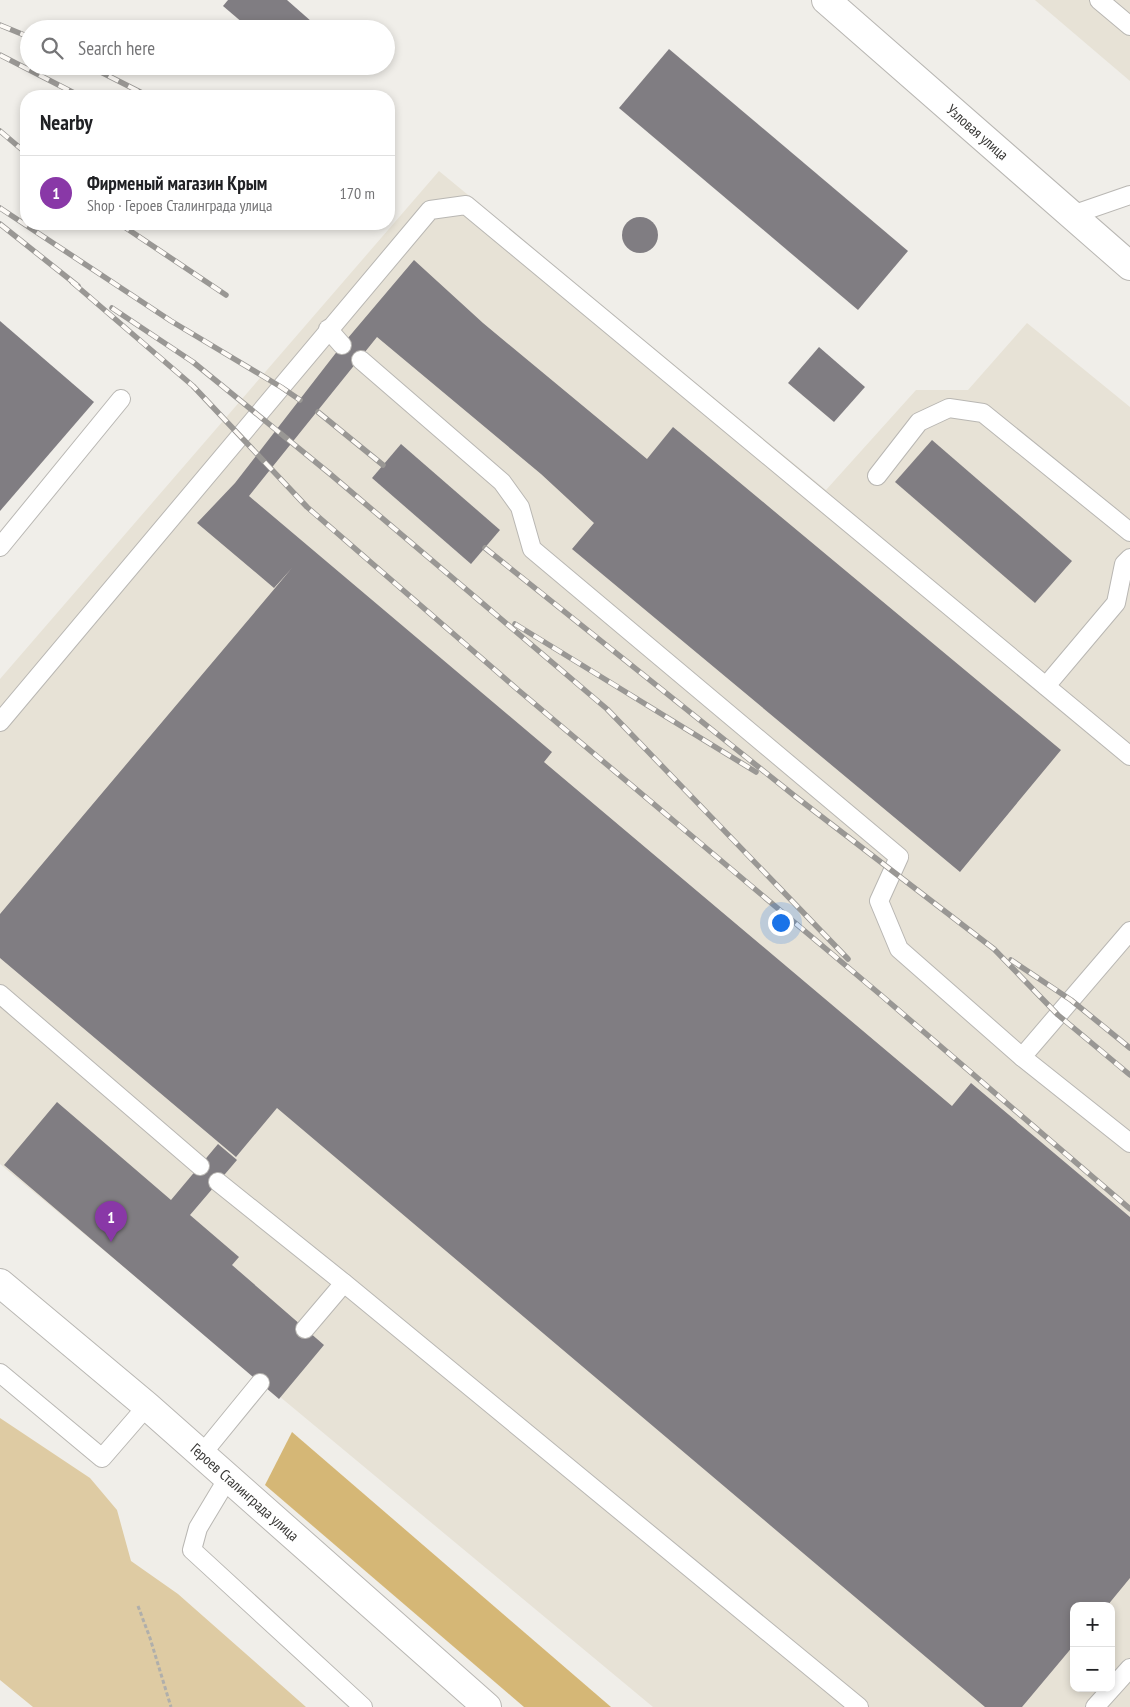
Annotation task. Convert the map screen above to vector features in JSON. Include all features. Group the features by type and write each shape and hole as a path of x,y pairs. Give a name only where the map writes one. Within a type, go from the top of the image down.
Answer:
{"street":[{"name":"Узловая улица","path":"826,0 1130,266"},
{"name":"Героев Сталинграда улица","path":"0,1283 147,1406 487,1707"}],"lane":[{"path":"1099,0 1130,26"},
{"path":"1072,215 1130,195"},
{"path":"0,722 328,329 430,210 466,205 1130,756"},
{"path":"328,329 342,345"},
{"path":"361,360 502,482 520,507 532,549 899,857 879,901 899,949 1022,1058 1130,1143"},
{"path":"0,547 122,398"},
{"path":"877,476 920,422 950,408 983,413 1130,532"},
{"path":"1046,686 1116,603 1124,564 1130,558"},
{"path":"1022,1058 1130,931"},
{"path":"0,994 200,1166"},
{"path":"218,1182 344,1283 859,1707"},
{"path":"306,1329 344,1283"},
{"path":"0,1373 102,1458 147,1406"},
{"path":"202,1454 260,1383"},
{"path":"228,1478 198,1528 192,1550 363,1707"},
{"path":"1095,1707 1130,1668"}],"path":[{"path":"138,1606 171,1707"}],"shaded area":[{"path":"1035,0 1130,0 1130,81"},
{"path":"439,171 826,490 916,390 968,390 1027,323 1130,407 1130,1707 653,1707 0,1164 0,679 388,230 395,230 395,222"},
{"path":"0,1418 90,1478 117,1510 131,1561 178,1594 306,1707 33,1707 0,1680"},
{"path":"292,1432 611,1707 524,1707 265,1485"}],"building":[{"path":"228,0 287,0 310,20 239,20 223,6"},
{"path":"669,49 908,251 858,310 619,108"},
{"path":"640,217 647,218 653,222 657,228 657,242 653,248 647,252 640,253 633,252 627,248 623,242 622,235 623,228 627,222 633,218"},
{"path":"414,260 483,323 647,459 673,427 1061,750 960,872 572,549 594,523 541,474 377,337 249,496 552,752 544,762 952,1106 971,1083 1130,1217 1130,1578 1110,1602 1070,1602 1070,1650 1022,1707 985,1707 277,1108 236,1157 0,958 0,914 292,568 274,588 197,523 235,483 342,345"},
{"path":"0,321 94,402 0,511"},
{"path":"819,347 865,387 834,422 788,383"},
{"path":"932,440 1072,561 1035,603 895,482"},
{"path":"401,444 500,530 471,564 372,478"},
{"path":"57,1102 171,1200 218,1144 237,1160 190,1215 239,1257 232,1265 324,1345 279,1399 4,1165"}],"railway":[{"path":"0,25 20,33"},
{"path":"0,55 20,65"},
{"path":"39,75 68,90"},
{"path":"107,75 136,90"},
{"path":"0,131 20,148"},
{"path":"0,208 20,221"},
{"path":"0,224 78,286"},
{"path":"33,230 171,321 300,400"},
{"path":"129,230 226,295"},
{"path":"72,282 193,386 307,507 517,689 882,996 1130,1209"},
{"path":"112,308 193,362 329,473 607,709 848,959"},
{"path":"318,412 383,465"},
{"path":"485,548 796,797 994,949 1058,1015 1130,1075"},
{"path":"515,624 756,772"},
{"path":"1011,960 1071,1000 1130,1048"}],"place":[{"name":"Фирменый магазин Крым","path":"111,1242"}]}
